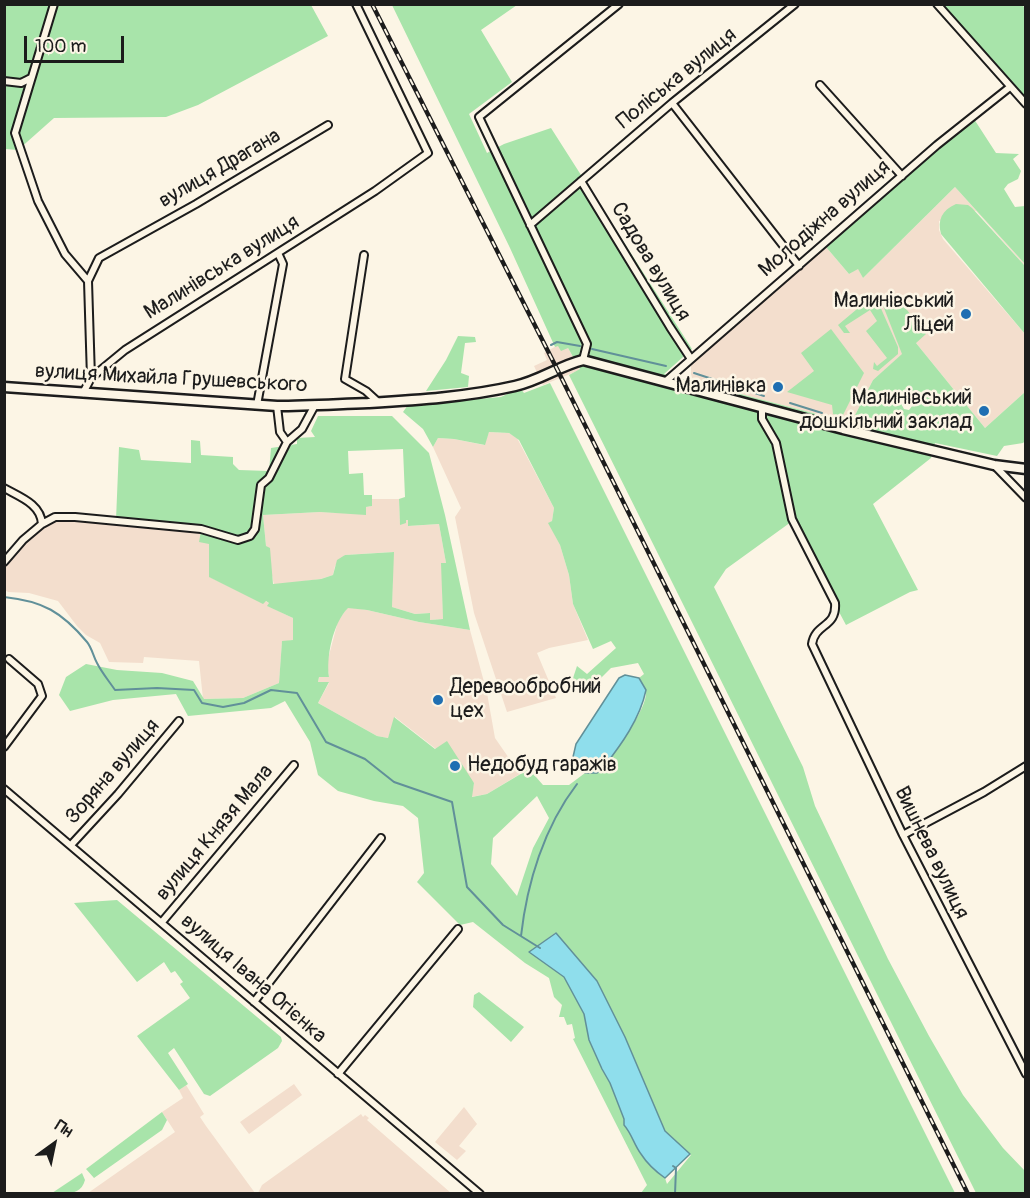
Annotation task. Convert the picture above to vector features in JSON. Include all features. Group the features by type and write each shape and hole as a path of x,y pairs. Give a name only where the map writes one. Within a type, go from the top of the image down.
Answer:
{"street":[{"path":"54,4 15,134 38,201 65,254 88,281 91,378 83,393"},
{"name":"Малинівська вулиця","path":"91,378 125,350 375,191 428,153 356,4"},
{"path":"620,4 479,117 587,344 583,360 994,465 1026,470"},
{"name":"Поліська вулиця","path":"530,225 672,103 795,4"},
{"path":"937,4 1026,104"},
{"path":"4,81 21,84 31,78"},
{"path":"820,85 902,176"},
{"name":"Молодіжна вулиця","path":"666,381 937,145 1010,87"},
{"path":"672,103 799,266"},
{"name":"вулиця Драгана","path":"88,281 99,258 196,204 328,125"},
{"name":"Садова вулиця","path":"581,181 692,359"},
{"path":"257,405 283,264 278,253"},
{"path":"364,255 345,379 366,391 378,402"},
{"name":"вулиця Михайла Грушевського","path":"4,387 257,405 315,405 437,399 515,386 536,380 583,360"},
{"path":"4,562 23,540 42,524 55,517 201,530 238,540 250,537 255,529 261,485 269,478 287,442 302,429 315,405"},
{"path":"277,406 280,432 287,442"},
{"name":"Вишнева вулиця","path":"762,407 762,419 776,442 792,519 835,603 836,613 832,620 816,632 812,644 903,835 1026,1074"},
{"path":"994,465 1024,495"},
{"path":"4,488 34,505 40,513 42,524"},
{"path":"4,747 42,696 38,684 9,659"},
{"name":"Зоряна вулиця","path":"71,845 180,721"},
{"name":"вулиця Князя Мала","path":"162,922 294,765"},
{"path":"903,835 1026,766"},
{"name":"вулиця Івана Огієнка","path":"4,789 480,1194"},
{"path":"254,1002 381,838"},
{"path":"338,1074 459,929"}],"shaded area":[{"path":"955,187 1025,264 1025,266 976,211 939,221 939,230 943,239 1025,334 1025,392 985,428 916,343 899,294 883,303 903,354 873,380 851,423 691,381 691,364 826,247 849,274 858,268 863,278"},
{"path":"558,345 568,348 580,370 543,385 534,366 547,360 544,353"},
{"path":"489,432 509,433 517,438 554,508 552,521 549,523 560,545 569,575 573,604 588,640 549,648 537,653 556,698 507,712 474,613 455,517 461,508 433,447 438,438 484,445"},
{"path":"372,499 399,499 400,524 408,520 409,526 439,524 446,563 442,563 443,619 430,620 429,613 415,614 392,607 393,552 345,555 335,566 333,575 321,579 274,585 266,546 263,515 320,512 366,514 366,507 372,506"},
{"path":"70,519 201,530 209,543 210,577 263,603 265,601 269,603 268,606 293,618 293,640 282,642 279,683 243,698 203,699 199,661 144,657 143,663 109,662 100,643 86,635 77,626 58,601 29,593 5,590 4,567 24,543 52,520"},
{"path":"348,607 470,630 487,693 495,738 520,774 487,794 471,797 474,783 395,717 388,738 377,736 318,703 329,683 318,682 319,677 329,677 327,663 338,621"},
{"path":"294,1084 302,1095 249,1134 240,1122"},
{"path":"186,1085 204,1114 200,1117 255,1193 88,1193 175,1132 162,1112 183,1098 179,1090"},
{"path":"464,1107 477,1124 459,1146 466,1151 457,1160 435,1142"},
{"path":"361,1114 369,1118 367,1120 451,1193 258,1193 262,1185"}],"green space":[{"path":"5,5 311,5 328,36 198,105 166,117 54,118 18,150 5,149"},
{"path":"392,5 517,5 481,30 512,82 469,114 487,153 504,144 551,128 692,349 664,374 851,423 873,380 902,354 882,303 899,293 906,309 926,334 916,343 985,428 1025,392 1025,441 1023,443 1004,446 997,456 935,443 931,458 873,504 918,590 846,625 791,522 726,569 714,587 803,767 815,806 888,959 963,1095 1003,1148 1025,1171 1025,1193 976,1193 569,375 580,369 568,348 561,351 558,346 555,347 510,248","holes":["906,393 911,394 913,404 909,410 904,409 899,400"]},
{"path":"940,5 1022,5 1026,9 1025,99"},
{"path":"974,119 996,153 1019,154 1013,159 1021,171 1018,179 1004,189 1015,207 1025,206 1025,264 955,187 863,278 858,269 849,274 826,247"},
{"path":"956,204 968,205 972,208 1025,266 1025,334 941,234 942,216 947,209"},
{"path":"875,302 879,304 898,347 898,354 878,371 873,369 874,362 877,366 887,358 866,331 877,321 870,310 845,326 850,333 844,333 838,325 863,304"},
{"path":"831,329 864,373 842,417 833,414 832,405 787,392 814,371 801,353"},
{"path":"458,336 475,337 476,342 465,343 461,373 469,376 468,387 426,391 446,360"},
{"path":"550,383 955,1193 641,1193 647,1185 573,1039 575,1038 572,1024 567,1025 564,1017 559,1017 562,1005 554,997 549,978 525,963 473,922 460,925 417,882 424,873 418,818 403,806 338,791 318,775 310,742 285,701 271,708 188,716 176,694 113,700 70,711 59,695 66,677 86,664 117,670 162,673 193,681 204,699 243,698 279,683 282,641 293,640 293,618 267,606 269,603 266,601 263,604 209,577 209,544 199,542 201,531 70,519 52,520 36,527 45,517 53,514 116,520 119,447 139,450 141,460 191,463 191,440 200,441 201,455 233,457 233,464 239,470 269,471 271,448 297,444 297,438 315,437 311,431 318,416 392,416 429,453 470,630 348,608 338,622 332,641 329,677 319,677 318,682 329,682 318,703 377,736 388,738 394,717 435,749 447,741 474,783 472,797 487,794 529,769 543,785 569,785 585,773 597,773 619,746 641,710 646,691 639,678 644,674 638,663 611,668 585,694 573,678 577,666 587,674 616,648 611,641 593,649 573,604 569,575 560,545 548,523 552,521 554,508 519,440 509,433 489,432 485,445 438,438 433,447 423,429 403,412 408,405 501,397 520,388 524,393","holes":["403,449 405,497 399,499 400,525 406,523 406,520 408,520 408,526 439,524 446,563 441,563 443,619 430,620 430,613 415,614 392,607 394,552 345,555 337,560 333,575 321,579 273,584 270,548 266,546 263,515 320,512 366,515 366,507 372,506 372,495 364,495 363,473 349,474 348,451","537,796 549,818 533,848 517,896 491,864 493,838","555,933 597,981 625,1037 665,1131 691,1155 667,1184 665,1178 644,1158 624,1125 624,1119 610,1083 589,1040 584,1014 564,977 530,952"]},
{"path":"117,900 281,1037 282,1041 278,1048 210,1096 204,1094 174,1048 168,1053 188,1084 179,1090 137,1036 190,998 180,984 183,982 175,971 171,973 164,962 137,982 74,903"},
{"path":"479,992 524,1027 511,1042 473,1007 474,995"},
{"path":"162,1112 167,1120 162,1130 94,1178 86,1169"},
{"path":"82,1173 85,1180 80,1189 72,1193 52,1193"}],"water":[{"path":"625,675 639,678 646,690 635,721 603,768 597,773 585,773 573,757 576,744 619,678"},
{"path":"556,933 597,981 625,1037 665,1131 690,1154 665,1178 646,1161 624,1125 624,1119 610,1083 589,1040 584,1014 564,977 529,952"}],"waterway":[{"path":"551,345 557,342 580,346"},
{"path":"592,349 666,366"},
{"path":"694,373 764,396"},
{"path":"790,403 822,413"},
{"path":"4,597 41,605 69,623 89,644 99,667 115,690 157,688 194,690 202,703 223,707 244,703 271,690 297,693 326,742 365,759 394,782 452,802 467,887 503,925 540,948"},
{"path":"521,936 528,896 539,856 555,818 577,784"},
{"path":"673,1166 676,1168 675,1194"}],"railway":[{"path":"372,4 557,369 968,1194"}],"place":[{"name":"Малинівський Ліцей","path":"966,314"},
{"name":"Малинівка","path":"778,387"},
{"name":"Малинівський дошкільний заклад","path":"984,411"},
{"name":"Деревообробний цех","path":"438,700"},
{"name":"Недобуд гаражів","path":"455,766"}]}
